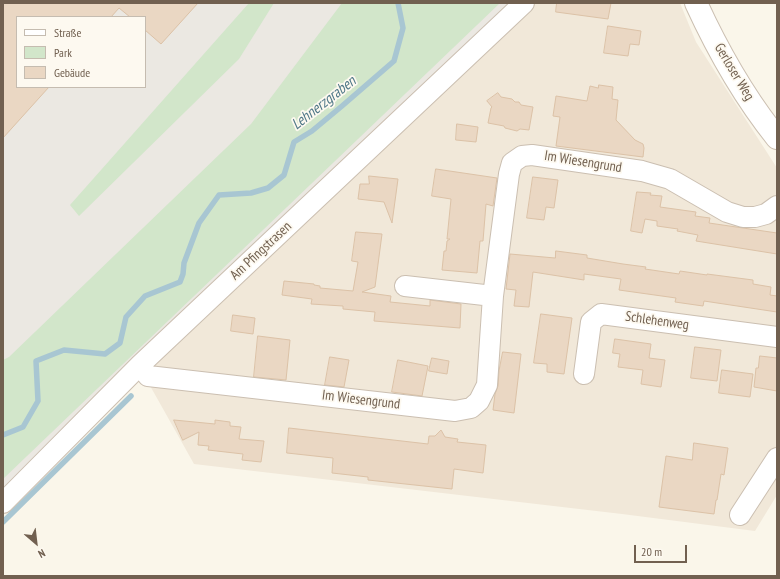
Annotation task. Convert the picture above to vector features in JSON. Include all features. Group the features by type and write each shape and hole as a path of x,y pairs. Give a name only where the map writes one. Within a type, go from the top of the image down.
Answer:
{"street":[{"name":"Am Pfingstrasen","path":"3,503 140,365 524,3"},
{"name":"Gerloser Weg","path":"696,3 730,70 757,112 777,138"},
{"name":"Im Wiesengrund","path":"140,365 148,376 455,411 471,408 479,402 487,385 493,296 509,174 512,163 522,156 532,155 642,171 670,178 727,212 743,217 755,217 766,214 777,206"},
{"path":"405,286 493,296"},
{"name":"Schlehenweg","path":"584,374 592,322 601,314 777,337"},
{"path":"740,515 777,458"}],"shaded area":[{"path":"3,3 514,3 3,504"},
{"path":"514,3 680,3 696,42 777,168 777,495 755,531 194,464 135,359"}],"green space":[{"path":"249,3 274,3 239,59 79,216 70,205"},
{"path":"342,3 500,3 3,479 3,360 9,357 251,124"}],"building":[{"path":"3,3 198,3 161,44 146,31 146,16 129,16 119,8 112,16 16,16 16,88 48,88 3,138"},
{"path":"557,3 611,3 608,19 556,12"},
{"path":"608,26 641,31 639,45 630,44 628,56 604,53"},
{"path":"599,85 613,87 612,99 618,100 616,120 635,140 643,144 643,157 556,146 560,117 553,116 556,96 587,101 590,86 598,88"},
{"path":"498,93 501,97 512,99 515,102 519,102 521,105 533,107 529,130 520,129 517,131 505,128 504,126 488,123 492,107 487,101"},
{"path":"457,124 478,127 476,142 456,140"},
{"path":"436,169 497,178 493,206 486,204 483,241 480,241 477,273 442,270 444,251 446,251 447,241 450,239 447,239 451,199 432,196"},
{"path":"369,176 398,179 392,223 384,202 358,199 360,184 369,184"},
{"path":"533,177 558,180 554,208 546,207 544,220 527,218"},
{"path":"637,192 651,193 650,195 662,196 660,207 696,212 695,216 710,218 709,223 777,233 777,254 696,241 698,235 677,231 678,229 657,226 657,221 645,219 642,233 631,231"},
{"path":"356,232 382,234 375,287 362,292 391,296 390,302 430,306 430,300 461,304 460,328 374,321 375,312 343,309 343,306 311,304 312,299 282,295 284,281 314,284 320,286 320,288 353,291 358,262 352,261"},
{"path":"556,251 587,255 587,258 646,267 645,269 679,274 680,271 753,280 753,284 771,287 770,295 777,296 777,312 704,301 703,306 675,302 676,298 619,290 621,279 584,274 584,280 533,272 529,307 514,306 516,290 506,289 510,254 555,258"},
{"path":"541,314 572,318 564,374 547,372 547,364 534,363"},
{"path":"233,315 255,318 253,334 231,331"},
{"path":"258,336 290,340 286,380 254,377"},
{"path":"615,339 651,344 649,358 665,360 661,387 641,384 643,370 618,367 620,354 613,353"},
{"path":"695,347 721,350 717,381 691,378"},
{"path":"503,352 521,354 514,413 493,410"},
{"path":"760,356 777,358 777,391 754,387 756,368 758,368"},
{"path":"330,357 349,360 344,387 325,385"},
{"path":"432,358 449,361 447,374 429,371"},
{"path":"398,360 428,366 422,396 392,392"},
{"path":"722,370 753,374 750,397 719,393"},
{"path":"174,420 215,424 215,420 230,422 230,426 241,427 239,439 264,441 261,462 242,460 243,454 208,450 209,446 198,445 199,432 183,440"},
{"path":"289,428 428,444 429,436 435,436 441,430 445,437 458,439 457,442 486,445 483,473 454,469 452,489 368,480 368,477 332,473 333,458 287,453"},
{"path":"694,443 728,448 724,475 721,474 714,514 659,507 666,456 692,460"}],"waterway":[{"name":"Lehnerzgraben","path":"3,435 23,427 38,401 36,361 64,350 105,354 120,343 126,317 145,296 180,282 183,274 184,263 199,223 219,195 251,193 268,188 284,175 294,142 312,131 394,61 403,28 398,3"},
{"path":"3,522 131,396"}]}
